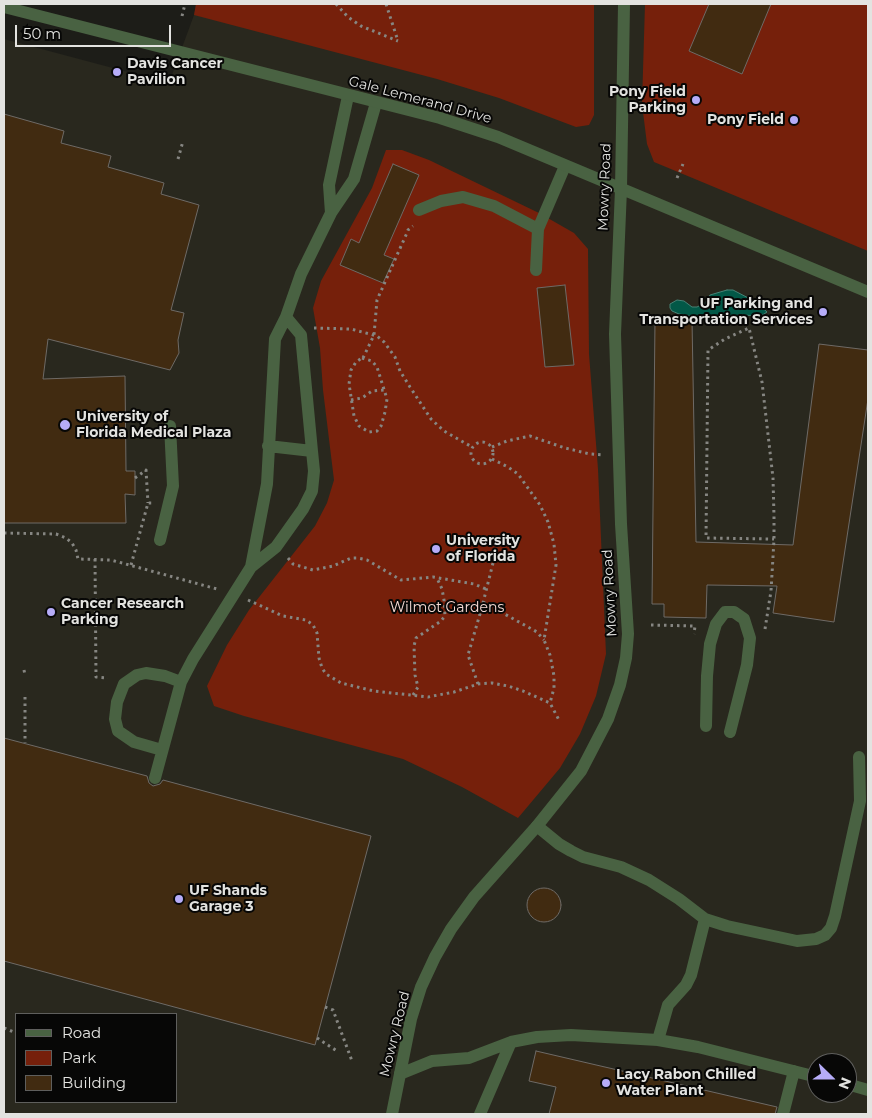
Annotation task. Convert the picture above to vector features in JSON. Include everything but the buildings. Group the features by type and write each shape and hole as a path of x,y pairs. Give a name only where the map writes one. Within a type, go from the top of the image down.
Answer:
{"street":[{"name":"Mowry Road","path":"392,1114 412,1019 421,987 435,957 451,929 474,896 537,826 581,771 608,719 617,694 626,658 628,634 621,524 615,334 621,189 624,4"},
{"name":"Gale Lemerand Drive","path":"4,7 440,118 490,134 868,292"},
{"path":"331,213 329,185 348,96"},
{"path":"251,567 267,484 275,339 286,317 300,274 331,213 354,179 376,103"},
{"path":"536,270 538,229 565,166"},
{"path":"420,210 441,201 463,197 494,206 538,229"},
{"path":"155,778 181,682 193,659 251,567 276,548 303,509 312,491 314,471 301,335 286,317"},
{"path":"160,540 173,486 170,426"},
{"path":"268,446 312,451"},
{"path":"706,726 710,644 716,624 725,612 734,612 744,619 750,638 747,665 730,732"},
{"path":"162,750 134,742 118,731 115,719 117,702 124,684 137,675 146,673 165,676 181,682"},
{"path":"537,826 558,844 583,857 620,867 649,880 679,899 705,919 727,926 797,941 816,939 825,935 831,928 835,916 860,801 859,757"},
{"path":"658,1040 668,1005 686,984 691,975 705,919"},
{"path":"400,1074 432,1061 469,1058 511,1042 570,1034 658,1040 698,1047 807,1074"},
{"path":"480,1114 511,1042"},
{"path":"784,1114 794,1071"}],"path":[{"path":"182,16 185,4"},
{"path":"336,4 348,17 361,26 398,41 386,4"},
{"path":"178,159 183,141"},
{"path":"677,178 683,164"},
{"path":"363,358 372,361 377,367 387,399 381,426 377,431 370,432 359,426 354,416 349,384 352,370 356,362 363,358 374,335 377,300 406,234 412,227 419,224"},
{"path":"309,328 351,329 374,335 384,342 395,357 400,371 431,419 444,431 472,447"},
{"path":"765,632 771,592 774,539 773,478 762,382 750,328 725,338 708,350 706,538 774,539"},
{"path":"351,400 362,398 372,391 384,390"},
{"path":"492,447 506,441 530,436 564,448 590,454 605,455"},
{"path":"478,442 486,442 492,447 494,455 490,462 483,465 475,462 471,455 472,447 478,442"},
{"path":"492,459 518,474 540,504 548,522 554,544 556,565 544,640 554,676 554,688 550,703"},
{"path":"135,478 146,470 148,503"},
{"path":"4,533 61,535 72,543 78,559 111,560 223,590"},
{"path":"283,554 293,564 306,569 313,570 333,566 351,558 358,558 367,560 401,580 437,578 474,584 486,589"},
{"path":"478,684 468,655 494,559"},
{"path":"95,560 96,677 106,679 115,677"},
{"path":"413,694 418,687 415,675 414,646 416,638 441,621 445,616 442,589 437,578"},
{"path":"248,600 283,616 306,620 313,625 317,633 319,658 322,668 326,674 340,683 374,691 428,697 478,684 492,683 523,691 550,703 560,722"},
{"path":"483,602 530,628 544,640"},
{"path":"651,625 695,626 694,635"},
{"path":"24,670 24,675"},
{"path":"25,697 25,743"},
{"path":"325,1007 333,1010 352,1061"},
{"path":"317,1038 337,1051"}],"shaded area":[{"name":"University of Florida","path":"196,4 868,4 868,1114 4,1114 4,39 169,83 194,15"},
{"path":"733,290 756,302 767,312 761,316 738,315 735,319 716,320 679,314 670,308 670,304 677,300 684,301 692,307 697,307 705,303 710,295"}],"green space":[{"path":"196,4 594,4 594,115 589,125 576,127 499,98 437,79 194,15"},
{"path":"645,4 868,4 868,251 654,162 647,144 642,104"},
{"name":"Wilmot Gardens","path":"386,150 402,150 429,160 539,213 574,233 588,249 589,354 598,469 606,654 596,696 580,734 560,768 518,818 462,787 403,759 244,716 214,706 207,686 227,645 249,610 315,526 327,503 334,480 320,348 313,308 321,281 372,188"}],"place":[{"name":"Davis Cancer Pavilion","path":"117,72"},
{"name":"Pony Field Parking","path":"696,100"},
{"name":"Pony Field","path":"794,120"},
{"name":"UF Parking and Transportation Services","path":"823,312"},
{"name":"University of Florida Medical Plaza","path":"65,425"},
{"name":"University of Florida","path":"436,549"},
{"name":"Cancer Research Parking","path":"51,612"},
{"name":"UF Shands Garage 3","path":"179,899"},
{"name":"Lacy Rabon Chilled Water Plant","path":"606,1083"}]}
